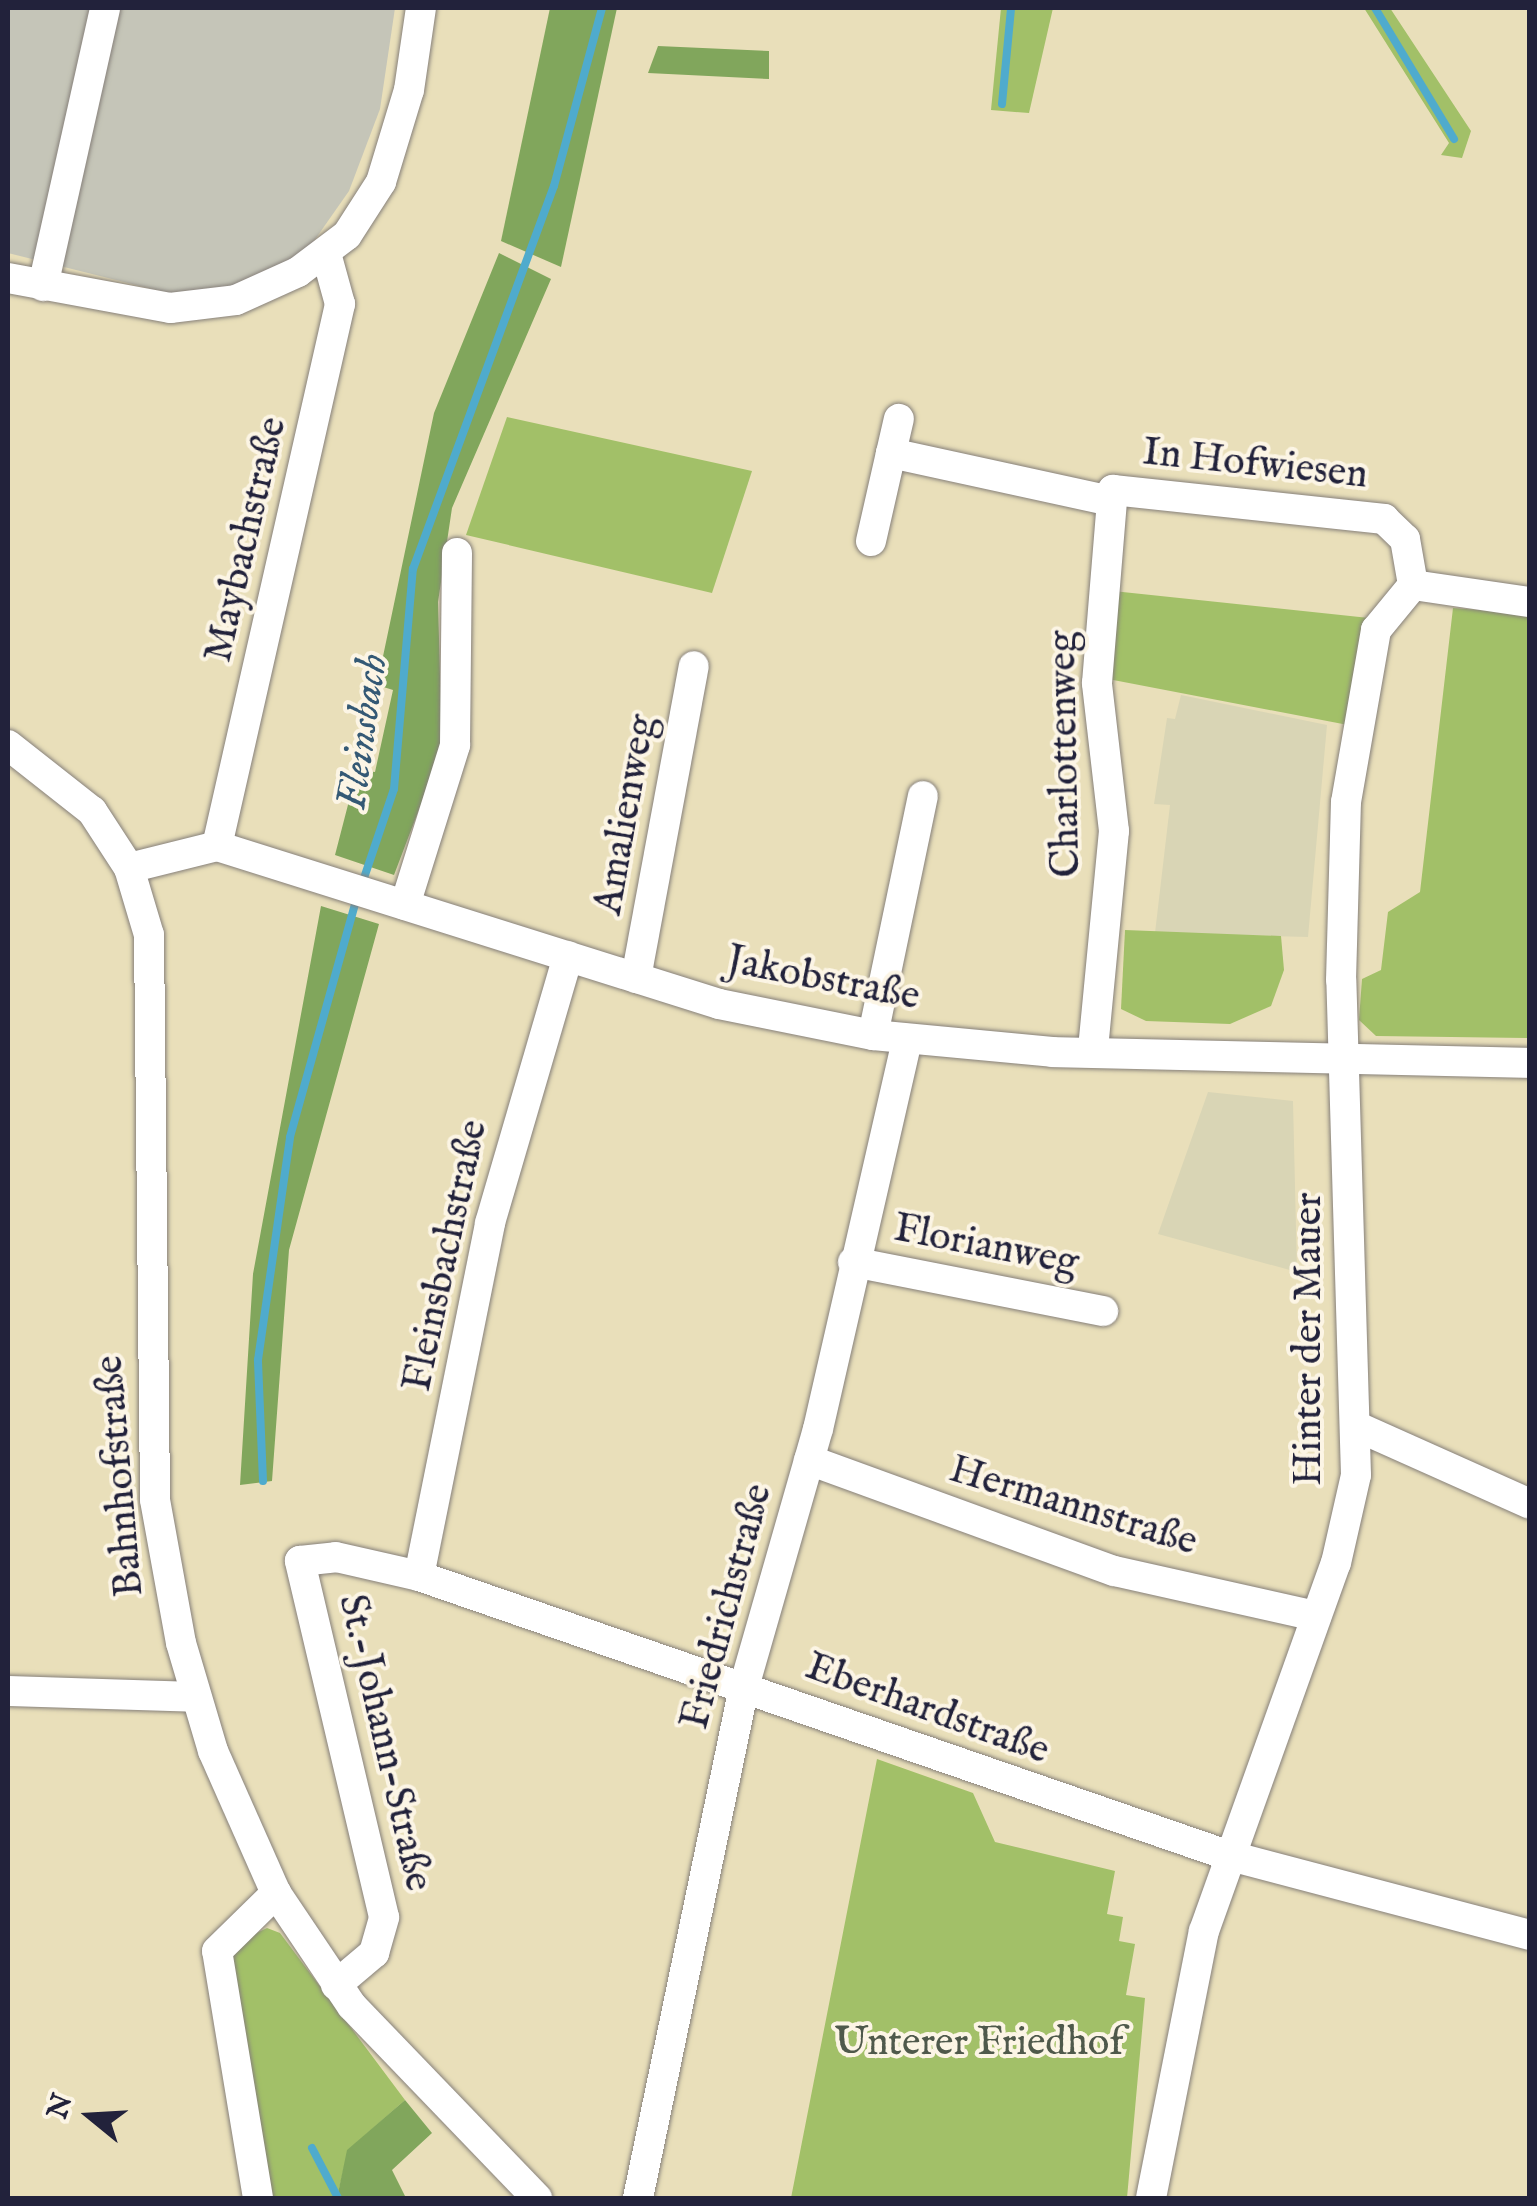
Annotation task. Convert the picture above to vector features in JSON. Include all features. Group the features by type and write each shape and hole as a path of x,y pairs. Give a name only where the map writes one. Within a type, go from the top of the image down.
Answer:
{"street":[{"path":"43,286 105,8"},
{"path":"8,278 43,286 206,306 270,289 326,253 381,182 420,8"},
{"name":"Maybachstraße","path":"216,846 340,304 326,253"},
{"path":"871,540 899,420"},
{"path":"891,453 1112,502"},
{"name":"In Hofwiesen","path":"1112,502 1113,490 1384,519 1405,538 1413,585"},
{"name":"Charlottenweg","path":"1093,1050 1114,831 1097,682 1112,502"},
{"path":"397,902 455,745 457,553"},
{"path":"1413,585 1530,602"},
{"name":"Hinter der Mauer","path":"1151,2198 1180,2037 1228,1855 1348,1520 1358,1427 1344,1058 1348,783 1376,630 1413,585"},
{"name":"Amalienweg","path":"636,978 694,666"},
{"name":"Bahnhofstraße","path":"8,745 72,789 129,868 154,973 155,1500 196,1697 276,1893 336,1984 416,2083 537,2198"},
{"path":"872,1034 923,796"},
{"path":"129,868 216,846"},
{"name":"Jakobstraße","path":"216,846 636,978 872,1034 1093,1050 1530,1063"},
{"name":"Fleinsbachstraße","path":"419,1576 490,1223 568,956"},
{"name":"Friedrichstraße","path":"638,2198 744,1686 810,1460 907,1039"},
{"name":"Florianweg","path":"853,1262 1103,1311"},
{"path":"1358,1427 1530,1504"},
{"name":"Hermannstraße","path":"810,1460 1114,1570 1316,1616"},
{"name":"Eberhardstraße","path":"300,1561 336,1556 419,1576 1228,1855 1530,1935"},
{"name":"St.-Johann-Straße","path":"300,1561 384,1917 374,1953 336,1984"},
{"path":"8,1691 196,1697"},
{"path":"258,2198 217,1951 239,1920 276,1893"}],"shaded area":[{"path":"8,8 395,8 380,109 349,191 307,251 232,288 168,293 8,253"},
{"path":"1181,695 1327,725 1308,937 1155,933 1170,805 1154,804 1167,718 1175,719"},
{"path":"1208,1092 1293,1101 1297,1272 1158,1234"}],"green space":[{"path":"550,8 617,8 561,267 501,241"},
{"path":"1001,8 1053,8 1029,113 991,110"},
{"path":"1364,8 1390,8 1471,131 1462,158 1441,155 1449,143"},
{"path":"658,46 769,51 769,79 648,73"},
{"path":"499,253 551,279 452,508 438,602 442,749 394,875 335,855 357,770 375,772 393,690 377,685 434,413"},
{"path":"507,417 752,471 712,593 466,535"},
{"path":"1113,591 1369,618 1348,725 1108,679"},
{"path":"1453,608 1529,614 1529,1038 1376,1036 1359,1020 1362,979 1381,970 1388,912 1420,892"},
{"path":"321,906 379,924 289,1250 272,1481 240,1485 253,1274"},
{"path":"1125,930 1281,936 1284,970 1271,1006 1230,1024 1146,1021 1121,1009"},
{"name":"Unterer Friedhof","path":"877,1759 973,1793 995,1842 1115,1871 1107,1914 1123,1917 1119,1941 1135,1944 1126,1995 1145,1998 1127,2198 791,2198"},
{"path":"267,1928 280,1933 405,2100 348,2150 337,2198 265,2198 226,1948"},
{"path":"405,2100 432,2133 392,2170 406,2198 337,2198 347,2150"}],"waterway":[{"name":"Fleinsbach","path":"362,884 394,789 413,569 554,186 602,8"},
{"path":"1002,104 1011,8"},
{"path":"1375,8 1454,139"},
{"name":"Fleinsbach","path":"263,1481 258,1360 290,1137 357,897"},
{"name":"Fleinsbach","path":"312,2148 338,2198"}]}
